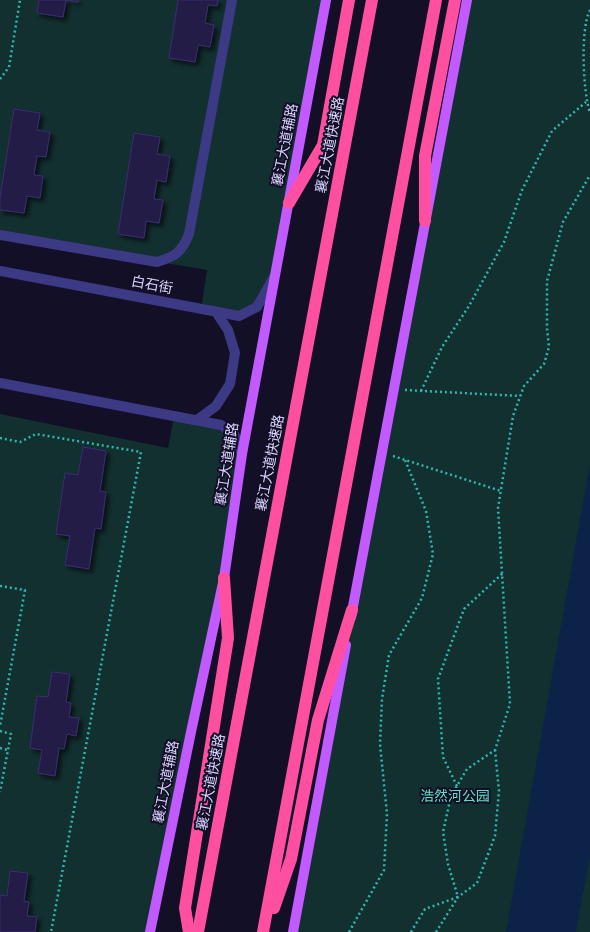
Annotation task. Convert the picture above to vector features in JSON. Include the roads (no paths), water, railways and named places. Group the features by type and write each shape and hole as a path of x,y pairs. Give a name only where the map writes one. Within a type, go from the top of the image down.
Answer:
{"highway":[{"path":"289,203 323,144 349,0"},
{"name":"襄江大道快速路","path":"198,932 372,0"},
{"path":"264,932 436,0"},
{"path":"425,221 425,156 455,0"},
{"path":"189,932 186,908 228,638 224,578"},
{"path":"264,932 291,859 318,720 352,610"}],"main road":[{"name":"襄江大道辅路","path":"150,932 224,578 242,454 326,0"},
{"path":"293,932 467,0"}],"street":[{"path":"0,235 157,262 172,258 183,249 189,234 232,0"},
{"name":"白石街","path":"0,271 239,316 257,307 277,271"},
{"path":"197,420 216,406 230,384 235,353 228,330 216,312"},
{"path":"0,383 221,425 234,434 242,454"}],"water":[{"path":"590,464 590,855 576,932 506,932"}],"park label":[{"name":"浩然河公园","path":"455,796"}]}
